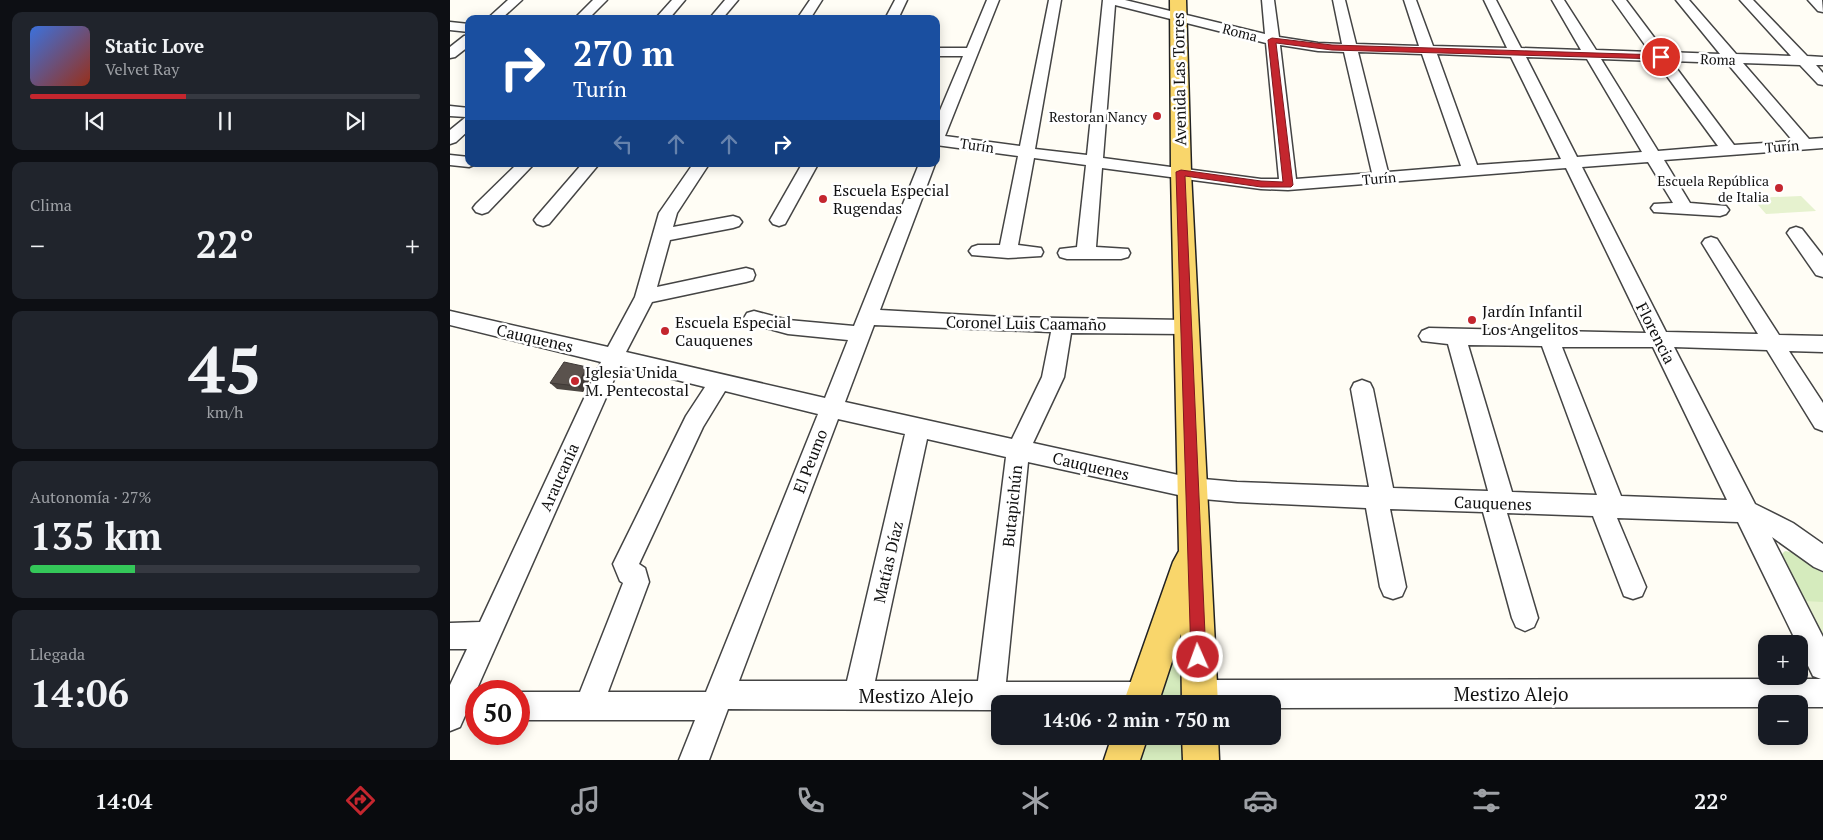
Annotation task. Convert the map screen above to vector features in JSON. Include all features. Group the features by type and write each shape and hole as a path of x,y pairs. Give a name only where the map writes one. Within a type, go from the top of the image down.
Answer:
{"main road":[{"name":"Avenida Las Torres","path":"1178,8 1181,172 1200,695"},
{"name":"Avenida Las Torres","path":"1143,695 1194,547"},
{"path":"1122,760 1127,745"},
{"path":"1200,745 1201,760"}],"street":[{"path":"498,15 516,0"},
{"path":"584,15 601,0"},
{"path":"665,15 679,0"},
{"path":"719,15 732,0"},
{"path":"806,15 816,0"},
{"path":"893,15 901,0"},
{"path":"940,130 993,0"},
{"path":"1008,252 1055,0"},
{"path":"1109,0 1094,161 1076,253 1121,254"},
{"name":"Roma","path":"1109,0 1178,8 1272,40 1311,46 1823,62"},
{"path":"1268,0 1288,185"},
{"path":"1339,0 1381,178"},
{"path":"1410,0 1471,170"},
{"name":"Florencia","path":"1490,0 1823,666"},
{"path":"1558,0 1685,209"},
{"path":"1619,0 1729,150"},
{"path":"1682,0 1804,144"},
{"path":"1746,0 1823,81"},
{"path":"1814,0 1823,8"},
{"path":"450,26 465,28"},
{"path":"450,54 465,41"},
{"path":"940,52 972,52"},
{"path":"450,111 465,113"},
{"path":"450,139 465,126"},
{"name":"Turín","path":"940,141 1261,184 1288,185 1823,143"},
{"path":"450,160 465,162"},
{"path":"482,208 523,167"},
{"path":"543,220 588,167"},
{"name":"Araucanía","path":"460,710 487,635 614,357 645,297 670,209 699,167"},
{"path":"780,220 808,167"},
{"name":"El Peumo","path":"694,760 926,167"},
{"path":"1660,208 1720,210"},
{"path":"662,235 733,222"},
{"path":"1796,232 1823,270"},
{"path":"1711,243 1823,422"},
{"path":"978,251 1034,252"},
{"path":"645,297 746,275"},
{"name":"Cauquenes","path":"450,318 830,408 1192,488 1607,508 1745,511"},
{"name":"Coronel Luis Caamaño","path":"754,318 788,327 948,322 1186,327"},
{"name":"Butapichún","path":"990,696 1018,450 1056,370 1062,325"},
{"path":"1428,336 1659,339 1823,344"},
{"path":"1456,337 1525,618"},
{"path":"1549,338 1633,587"},
{"path":"589,706 636,582 636,577 628,572 626,564 694,422 720,382"},
{"path":"1362,388 1393,587"},
{"name":"Matías Díaz","path":"858,695 918,428"},
{"path":"1745,511 1784,532 1823,559"},
{"path":"450,636 487,635"},
{"name":"Mestizo Alejo","path":"1281,698 1823,693"},
{"name":"Mestizo Alejo","path":"530,706 589,706 858,695 990,696"}],"green space":[{"path":"1801,196 1816,211 1766,214 1752,198"},
{"path":"1785,551 1796,553 1823,573 1823,646 1780,556"},
{"path":"1804,601 1823,602 1823,636"},
{"path":"1184,604 1185,695 1159,695"},
{"path":"1144,745 1185,745 1185,760 1140,760"}],"building":[{"path":"564,362 587,367 577,386 550,383"}],"place":[{"name":"Restoran Nancy","path":"1157,116"},
{"name":"Escuela República de Italia","path":"1779,188"},
{"name":"Escuela Especial Rugendas","path":"823,199"},
{"name":"Jardín Infantil Los Angelitos","path":"1472,320"},
{"name":"Escuela Especial Cauquenes","path":"665,331"},
{"name":"Iglesia Unida M. Pentecostal","path":"575,381"}],"route":[{"path":"1198,657 1181,172 1261,184 1288,185 1272,40 1304,46 1332,48 1661,57"}]}
